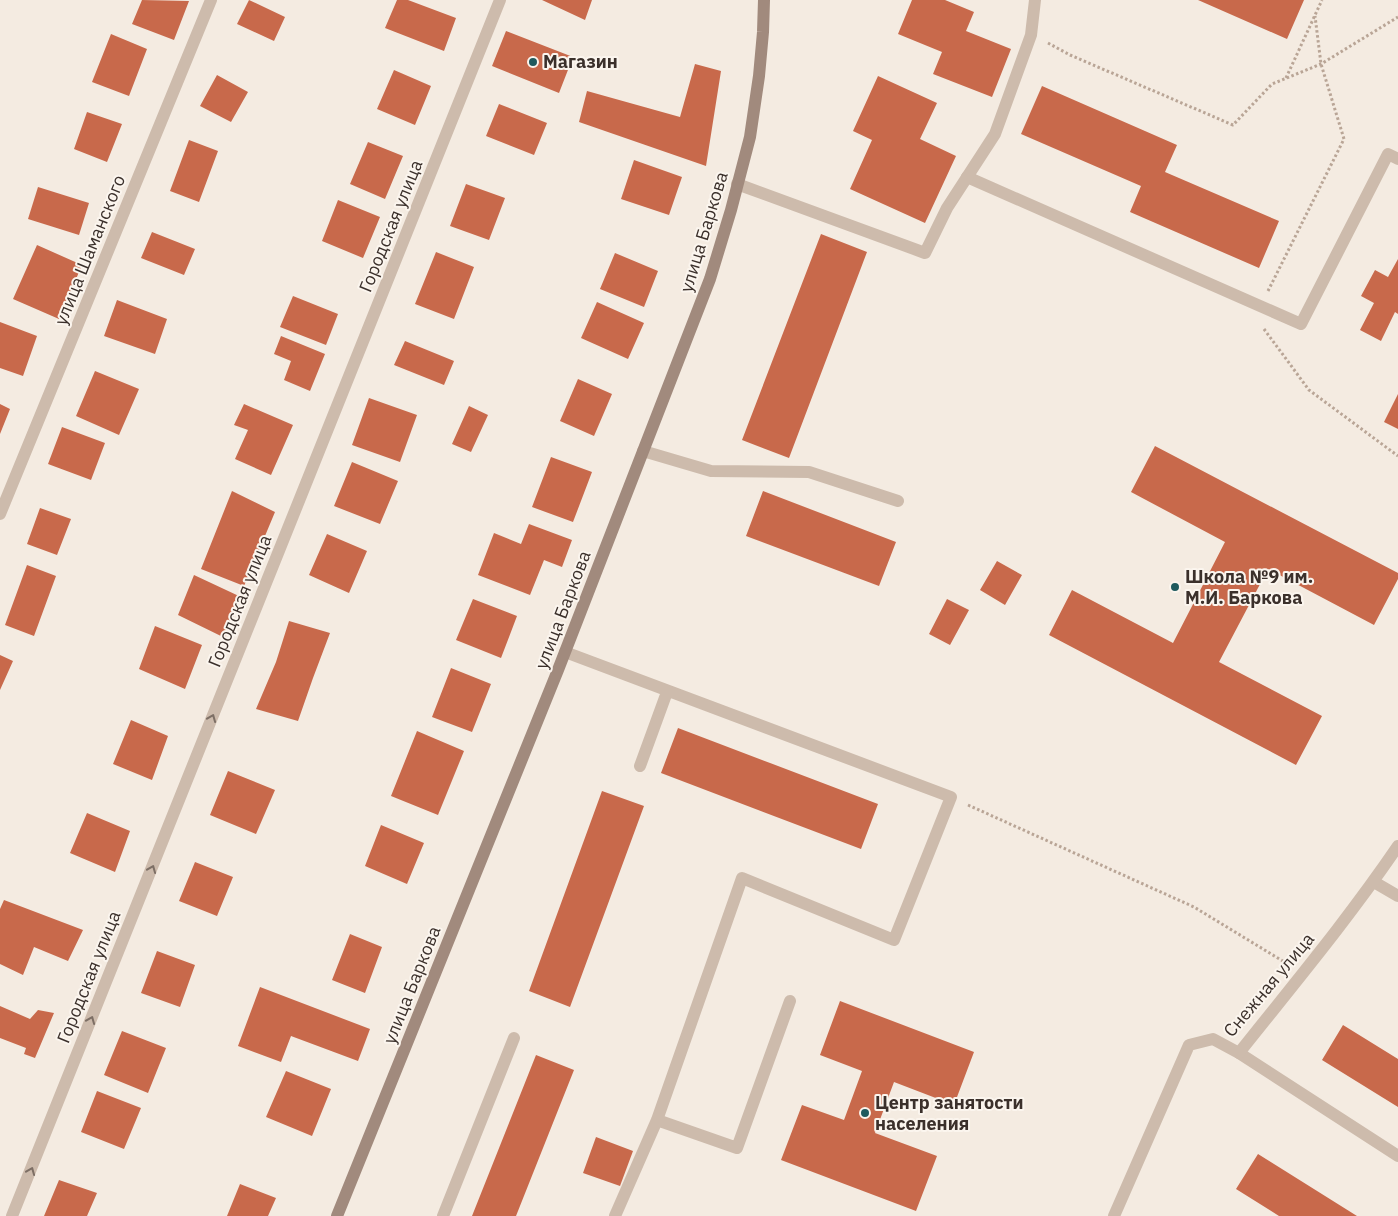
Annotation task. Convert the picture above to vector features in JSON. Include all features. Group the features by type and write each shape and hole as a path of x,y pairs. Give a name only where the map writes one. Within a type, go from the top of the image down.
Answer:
{"main road":[{"name":"улица Баркова","path":"337,1216 565,652 710,279 750,137 763,32 764,0"}],"street":[{"name":"улица Шаманского","path":"0,514 212,0"},
{"name":"Городская улица","path":"12,1216 500,0"},
{"path":"738,184 925,253 947,208 995,134 1032,35 1036,0"},
{"path":"967,177 1301,324 1388,154 1398,159"},
{"path":"644,451 711,471 809,472 898,501"},
{"path":"565,652 667,692 951,797 894,940 742,878 657,1120 615,1216"},
{"path":"640,766 667,692"},
{"name":"Снежная улица","path":"1114,1216 1189,1045 1213,1039 1239,1053 1374,882 1398,846"},
{"path":"1374,882 1398,896"},
{"path":"657,1120 737,1148 790,1001"},
{"path":"443,1216 514,1038"},
{"path":"1239,1053 1398,1156"}],"path":[{"path":"1286,78 1322,0"},
{"path":"1032,35 1070,55 1233,125 1272,84 1321,64 1398,17"},
{"path":"951,797 1194,907 1303,973"}],"building":[{"path":"142,0 189,1 174,40 132,24"},
{"path":"249,0 285,17 274,41 237,24"},
{"path":"397,0 408,0 456,18 444,51 385,28"},
{"path":"542,0 592,0 585,20"},
{"path":"912,0 945,0 974,12 966,31 1011,49 992,97 933,74 942,52 898,34"},
{"path":"1198,0 1304,0 1287,39"},
{"name":"Магазин","path":"506,31 573,57 559,93 492,66"},
{"path":"111,34 147,49 129,96 92,82"},
{"path":"695,64 721,71 706,166 579,122 587,91 680,117"},
{"path":"394,70 431,86 415,125 377,109"},
{"path":"217,75 248,92 231,122 200,106"},
{"path":"878,76 937,103 920,139 956,156 925,223 850,189 872,140 853,131"},
{"path":"1042,86 1177,145 1165,172 1279,221 1259,268 1130,212 1141,186 1021,134"},
{"path":"499,104 547,123 534,155 486,136"},
{"path":"87,112 122,124 107,162 74,149"},
{"path":"189,140 218,151 199,202 170,191"},
{"path":"368,142 403,156 385,199 350,184"},
{"path":"634,160 682,177 669,215 621,199"},
{"path":"466,184 505,198 489,240 450,226"},
{"path":"38,187 89,203 79,235 28,219"},
{"path":"338,200 380,217 363,258 322,241"},
{"path":"152,232 195,249 184,275 141,258"},
{"path":"821,234 867,252 789,458 742,440"},
{"path":"37,245 82,265 59,319 13,299"},
{"path":"436,252 474,267 454,319 415,304"},
{"path":"615,253 658,271 644,307 600,289"},
{"path":"1398,259 1398,314 1395,312 1381,341 1360,330 1374,303 1361,296 1375,270 1388,277"},
{"path":"293,296 338,314 326,345 280,327"},
{"path":"117,300 167,319 155,354 104,336"},
{"path":"597,302 644,323 628,359 581,338"},
{"path":"0,322 37,336 23,376 0,368"},
{"path":"281,336 325,354 310,391 284,380 291,361 274,354"},
{"path":"405,341 454,361 444,385 394,365"},
{"path":"95,371 139,389 119,435 76,416"},
{"path":"578,379 612,394 594,436 560,421"},
{"path":"1398,394 1398,429 1384,422"},
{"path":"369,398 417,415 400,462 352,445"},
{"path":"0,404 10,409 0,434"},
{"path":"244,404 293,425 271,475 235,459 248,430 234,425"},
{"path":"469,406 488,415 471,452 452,444"},
{"path":"62,427 105,443 91,480 48,464"},
{"path":"1155,446 1398,573 1398,579 1374,625 1268,569 1219,662 1322,716 1296,765 1049,635 1072,590 1173,643 1225,542 1131,492"},
{"path":"551,457 592,472 573,522 532,507"},
{"path":"352,462 398,481 380,524 334,506"},
{"path":"232,491 275,512 244,586 201,569"},
{"path":"763,491 896,542 879,586 746,536"},
{"path":"40,508 71,519 57,555 27,544"},
{"path":"529,524 572,540 562,567 544,560 530,595 478,575 494,533 521,544"},
{"path":"327,534 367,551 349,593 309,575"},
{"path":"997,561 1022,575 1005,605 980,590"},
{"path":"27,565 56,576 34,636 5,625"},
{"path":"194,575 241,597 225,638 178,615"},
{"path":"473,599 517,616 501,658 456,640"},
{"path":"947,599 969,610 950,645 929,634"},
{"path":"289,621 330,633 298,721 256,709 276,662"},
{"path":"155,626 202,645 185,689 139,669"},
{"path":"0,655 13,661 0,690"},
{"path":"451,668 491,684 472,732 432,717"},
{"path":"131,720 168,736 152,780 113,764"},
{"path":"678,728 878,804 861,849 661,773"},
{"path":"417,731 464,751 438,815 391,796"},
{"path":"228,771 275,790 256,834 210,815"},
{"path":"602,791 644,806 570,1007 529,991"},
{"path":"87,813 130,831 115,872 70,853"},
{"path":"381,825 424,843 407,884 365,866"},
{"path":"195,862 233,877 217,916 179,901"},
{"path":"4,900 83,930 68,961 34,947 23,975 0,964 0,909"},
{"path":"350,934 382,947 365,993 332,980"},
{"path":"157,951 195,965 180,1007 141,993"},
{"path":"260,987 370,1029 358,1061 291,1036 281,1062 238,1046"},
{"name":"Центр занятости населения","path":"840,1001 974,1052 954,1105 894,1082 875,1133 937,1156 916,1211 781,1160 802,1105 844,1120 862,1071 820,1055"},
{"path":"0,1006 30,1019 38,1010 54,1013 35,1058 24,1054 26,1048 0,1038"},
{"path":"1343,1025 1398,1059 1398,1107 1322,1060"},
{"path":"122,1031 166,1048 148,1093 104,1075"},
{"path":"536,1055 574,1070 516,1216 472,1216"},
{"path":"286,1071 331,1089 312,1136 266,1117"},
{"path":"97,1091 141,1108 124,1149 81,1132"},
{"path":"596,1137 633,1151 620,1186 583,1173"},
{"path":"1258,1154 1357,1216 1279,1216 1236,1189"},
{"path":"59,1180 97,1193 87,1216 44,1216"},
{"path":"240,1184 276,1198 268,1216 227,1216"}],"place":[{"name":"Магазин","path":"533,62"},
{"name":"Школа №9 им. М.И. Баркова","path":"1175,587"},
{"name":"Центр занятости населения","path":"865,1113"}]}
